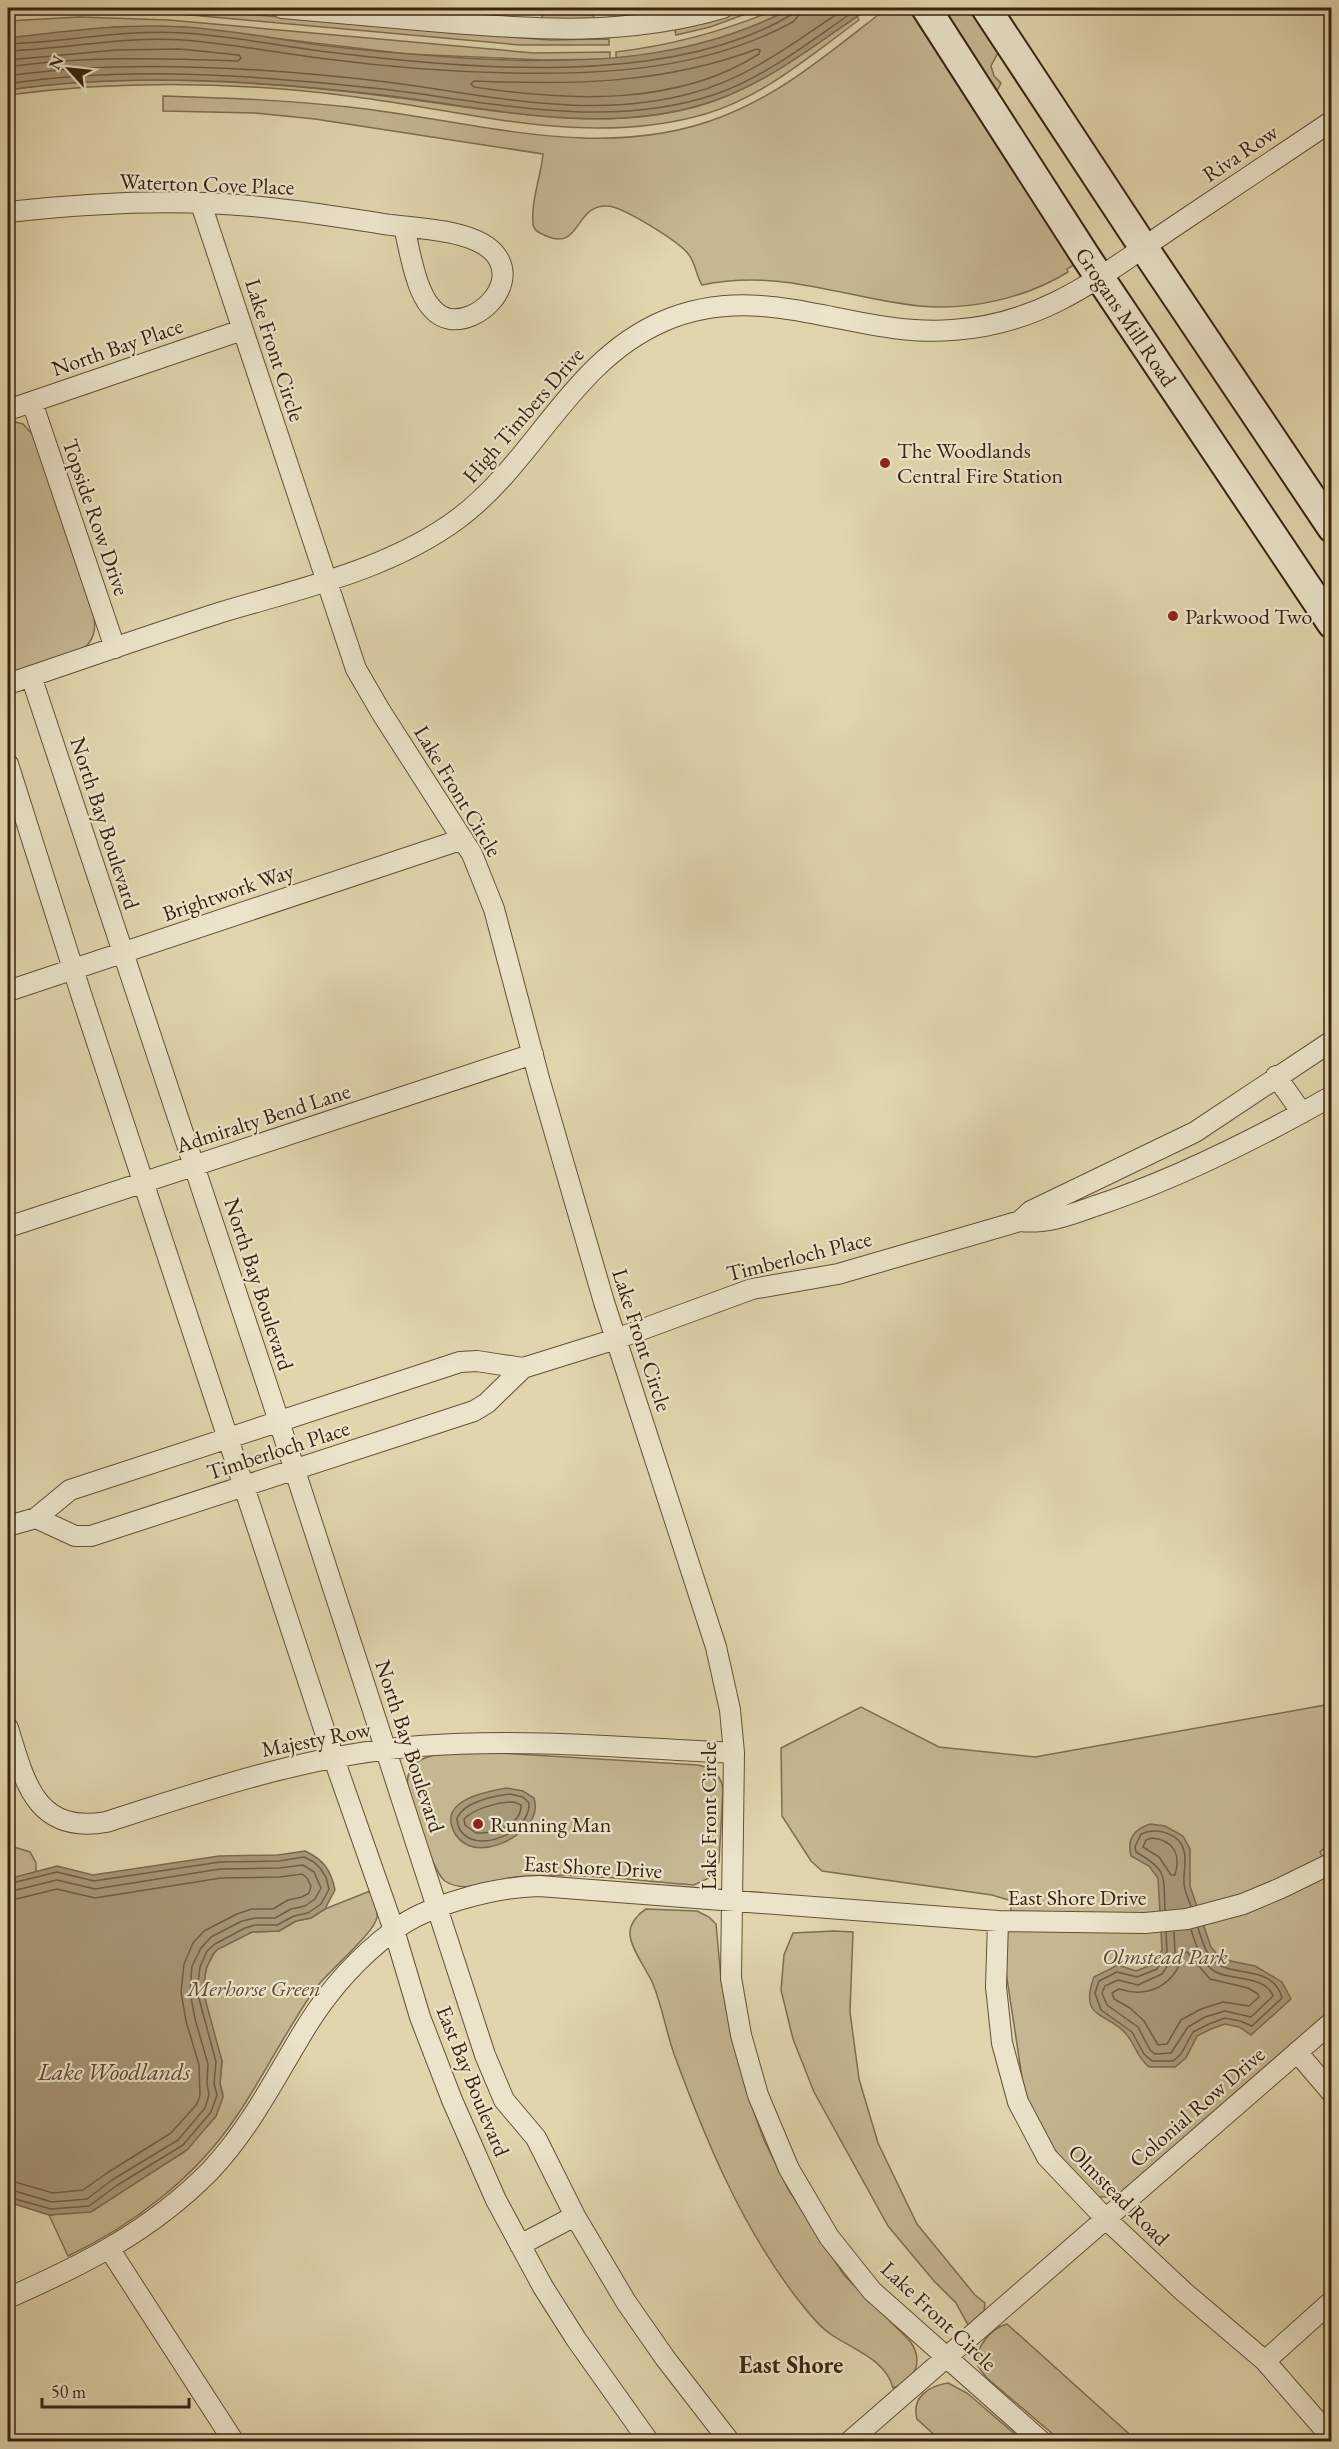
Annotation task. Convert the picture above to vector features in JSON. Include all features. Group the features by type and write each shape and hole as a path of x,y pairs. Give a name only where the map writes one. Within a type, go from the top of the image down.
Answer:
{"main road":[{"name":"Grogans Mill Road","path":"926,8 1099,277 1332,624"},
{"path":"986,8 1143,248 1332,528"}],"street":[{"path":"282,8 493,26 583,30 661,22 723,8"},
{"name":"Riva Row","path":"1176,226 1332,121"},
{"name":"Waterton Cove Place","path":"8,212 88,204 252,206 404,227 470,238 484,243 496,255 503,271 495,296 485,307 464,318 452,319 434,311 422,293 404,227"},
{"name":"Lake Front Circle","path":"201,204 349,650 360,677 472,854 504,941 532,1054 616,1339 718,1654 730,1710 734,1753 731,1978 741,2035 758,2095 789,2169 829,2236 872,2291 1042,2442"},
{"name":"High Timbers Drive","path":"8,684 326,580 397,553 458,519 480,501 580,382 600,363 642,332 680,315 712,306 765,304 907,330 955,330 999,324 1059,303 1176,226"},
{"name":"North Bay Place","path":"8,410 242,330"},
{"name":"Topside Row Drive","path":"32,402 115,648"},
{"name":"North Bay Boulevard","path":"31,676 438,1908"},
{"path":"8,764 73,969 334,1759 394,1930"},
{"name":"Brightwork Way","path":"8,991 463,838"},
{"name":"Timberloch Place","path":"8,1526 36,1518 70,1491 466,1360 523,1368 616,1339 761,1287 838,1274 1020,1221 1039,1207 1203,1127 1276,1076 1332,1041"},
{"name":"Admiralty Bend Lane","path":"8,1227 532,1054"},
{"path":"1276,1076 1302,1113"},
{"name":"Timberloch Place","path":"1020,1221 1056,1219 1144,1189 1302,1113 1332,1096"},
{"path":"1203,1127 1228,1149"},
{"path":"1203,1127 1208,1159"},
{"name":"Timberloch Place","path":"36,1518 75,1536 85,1538 474,1411 487,1403 523,1368"},
{"name":"Majesty Row","path":"8,1728 26,1786 34,1799 56,1818 90,1825 262,1773 417,1746 492,1743 734,1753"},
{"name":"East Shore Drive","path":"8,2298 66,2273 110,2250 176,2202 210,2170 242,2131 270,2090 325,1999 343,1978 394,1930 438,1908 492,1890 524,1887 732,1900 998,1921 1145,1923 1187,1919 1220,1911 1281,1888 1332,1863"},
{"name":"East Bay Boulevard","path":"438,1908 485,2055 504,2100 536,2138 575,2216 632,2311 679,2377 730,2442"},
{"name":"Olmstead Road","path":"998,1921 996,1987 1002,2043 1018,2102 1047,2157 1105,2218 1184,2292 1265,2361 1332,2438"},
{"name":"East Bay Boulevard","path":"394,1930 420,2018 452,2100 496,2200 576,2339 650,2442"},
{"name":"Colonial Row Drive","path":"849,2442 1332,2022"},
{"path":"1297,2052 1332,2093"},
{"path":"520,2245 575,2216"},
{"path":"110,2250 234,2442"},
{"path":"1265,2361 1332,2301"}],"green space":[{"path":"8,8 176,8 550,40 609,39 609,45 520,45 147,11 86,10 8,14"},
{"path":"384,8 454,8 453,14"},
{"path":"543,8 585,8 595,18 542,20"},
{"path":"750,8 762,8 710,27 676,35 675,30"},
{"path":"779,8 792,8 750,27 707,42 662,52 616,58 616,52 699,36 739,24"},
{"path":"887,8 911,8 1077,263 1067,269 1068,272 1016,296 977,304 938,307 891,302 785,282 731,281 702,285 695,266 684,249 650,226 614,208 607,206 596,208 588,213 565,238 556,239 536,230 533,225 533,206 543,154 315,119 255,113 163,111 163,96 279,101 349,107 489,128 583,138 629,137 676,131 721,117 787,83"},
{"path":"940,8 972,8 1000,49 991,66 994,76 1001,83 997,91"},
{"path":"857,16 859,20 767,86 726,107 661,124 618,128 574,128 487,118 356,97 226,86 138,85 8,95 8,90 53,84 100,81 196,81 291,86 500,112 579,119 657,115 695,107 739,91 799,56"},
{"path":"79,17 169,20 534,53 610,52 610,59 545,60 407,54 182,27 115,27 8,38 8,21"},
{"path":"8,420 23,424 33,435 94,617 95,626 92,638 83,649 8,674"},
{"name":"Olmstead Park","path":"1331,1704 1331,1843 1320,1852 1331,1872 1331,2010 1123,2192 1113,2197 1095,2197 1079,2183 1044,2135 1025,2097 1004,1959 1012,1901 992,1895 822,1871 811,1861 782,1816 781,1748 861,1707 939,1747 1035,1757"},
{"path":"482,1752 698,1765 708,1768 721,1780 723,1790 719,1862 709,1878 694,1885 605,1877 538,1875 507,1878 480,1885 461,1887 453,1885 440,1875 429,1853 408,1789 408,1775 413,1766 422,1759 446,1754"},
{"path":"8,1842 14,1847 30,1852 36,1863 36,1872 8,1879"},
{"name":"Merhorse Green","path":"370,1891 377,1910 374,1924 315,1989 220,2139 182,2179 139,2215 68,2256 49,2215 94,2210 119,2191 183,2153 216,2116 223,2095 220,2083 222,2061 208,2015 203,1985 207,1966 216,1950 252,1932 279,1931 296,1921 311,1918 325,1909"},
{"path":"646,1909 697,1911 709,1917 716,1924 721,1979 730,2029 746,2090 764,2140 788,2189 844,2275 910,2341 914,2348 917,2363 915,2369 901,2385 893,2388 883,2369 875,2362 829,2333 815,2320 774,2266 740,2208 698,2117 674,2054 653,1984 631,1941 630,1931 633,1923"},
{"path":"853,1932 850,2012 859,2079 878,2143 917,2224 975,2295 985,2303 984,2311 968,2325 956,2303 934,2281 888,2226 814,2092 793,2039 781,1990 784,1955 793,1933"},
{"path":"1007,2324 1137,2441 1061,2441 987,2378 978,2366 978,2352 990,2334"},
{"path":"948,2383 967,2393 1023,2441 941,2441 917,2419 916,2411 923,2394 934,2387"}],"water":[{"path":"792,8 870,8 797,58 739,91 678,111 636,117 594,119 551,117 383,95 196,80 101,81 8,90 8,38 74,30 140,26 184,27 386,52 482,59 602,59 641,55 717,39"},
{"path":"506,1788 523,1791 534,1798 535,1812 526,1828 511,1839 490,1847 477,1848 459,1839 451,1822 451,1816 458,1805 475,1796"},
{"path":"1150,1824 1165,1826 1183,1836 1190,1849 1190,1886 1211,1947 1221,1959 1255,1966 1282,1982 1291,1999 1251,2035 1239,2027 1225,2024 1197,2036 1186,2058 1175,2067 1149,2067 1141,2059 1127,2035 1119,2027 1097,2014 1090,2001 1094,1977 1118,1965 1136,1971 1154,1964 1162,1950 1158,1878 1149,1866 1131,1856 1130,1850 1135,1832"},
{"name":"Lake Woodlands","path":"305,1851 326,1866 331,1877 335,1890 325,1909 311,1918 296,1921 279,1931 252,1932 218,1949 206,1969 203,1991 222,2061 220,2083 223,2097 216,2116 187,2150 91,2212 49,2215 8,2202 8,1879 57,1866 93,1875 219,1856 278,1855"}],"place":[{"name":"The Woodlands Central Fire Station","path":"885,463"},
{"name":"Parkwood Two","path":"1173,616"},
{"name":"Running Man","path":"478,1824"}],"district":[{"name":"East Shore","path":"791,2364"}]}
